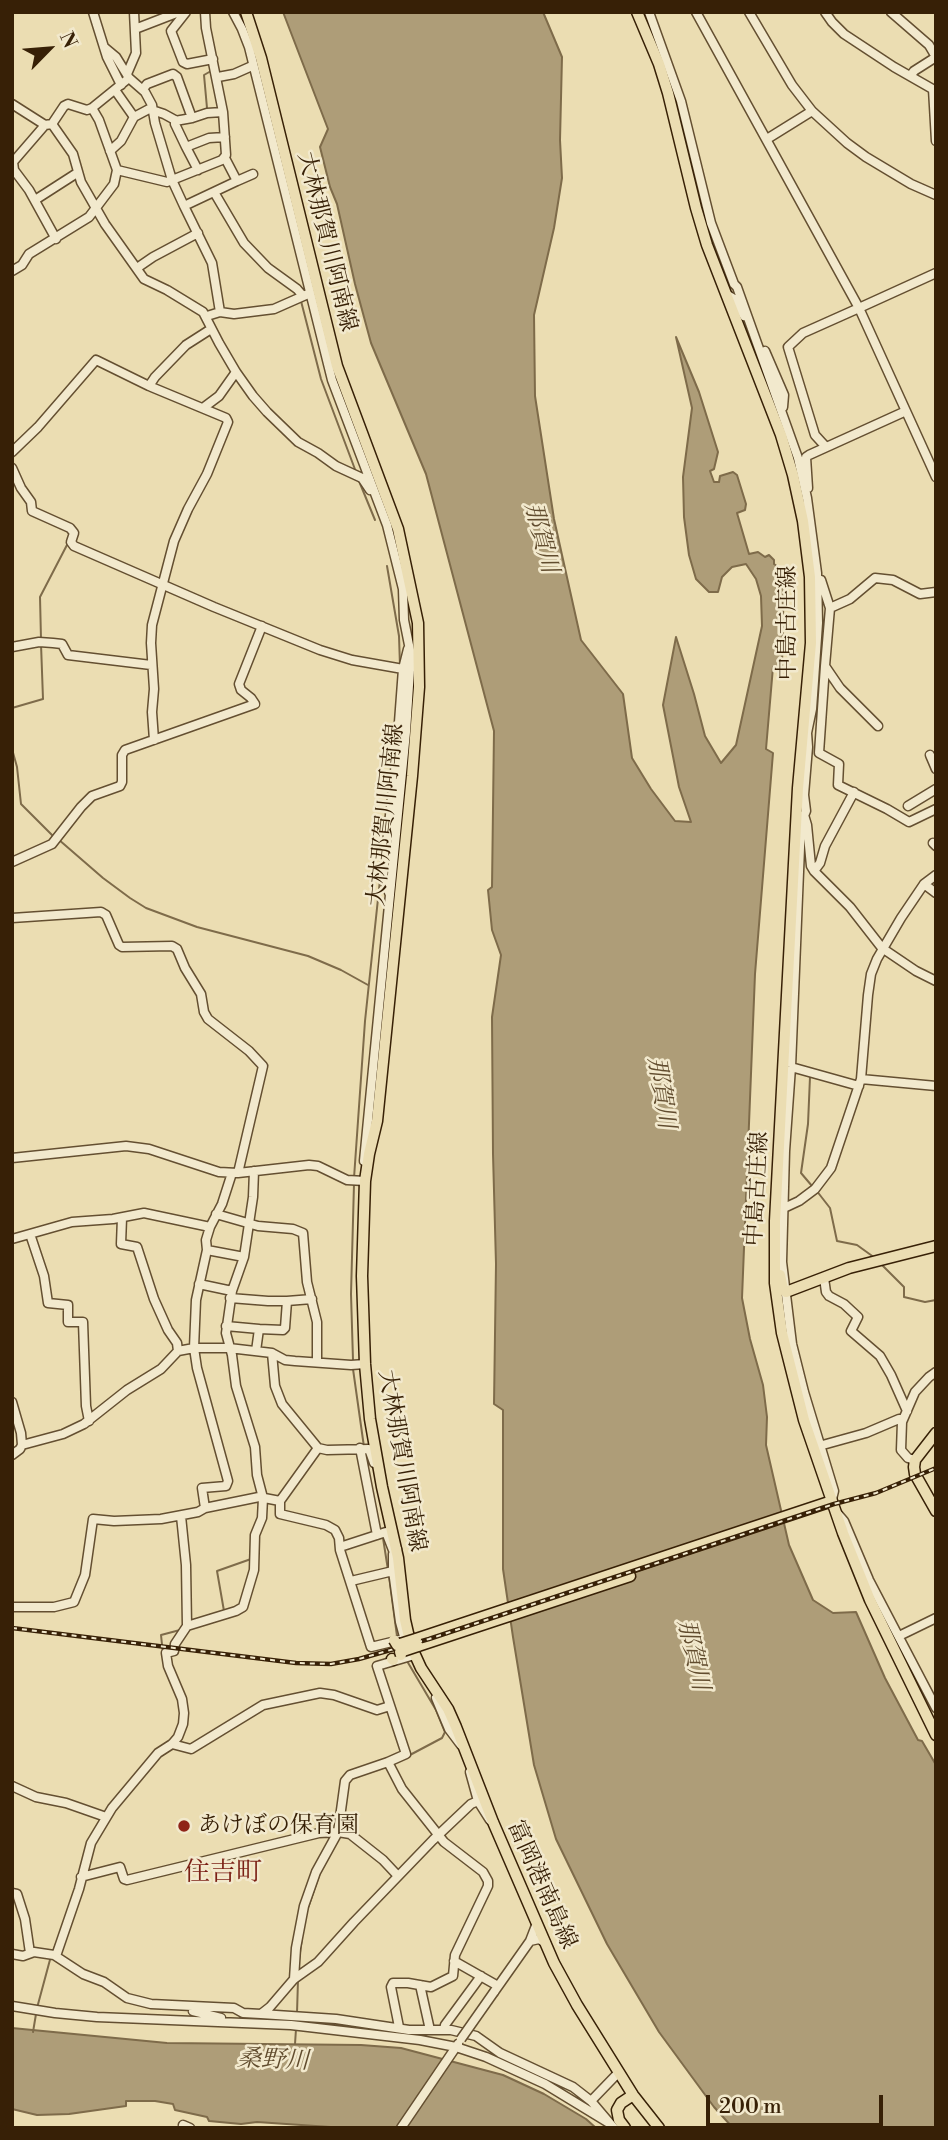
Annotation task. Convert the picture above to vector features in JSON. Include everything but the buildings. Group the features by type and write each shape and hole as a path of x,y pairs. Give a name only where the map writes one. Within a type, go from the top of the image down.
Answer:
{"main road":[{"name":"大林那賀川阿南線","path":"246,12 261,58 337,366 398,529 414,601 419,642 414,750 377,1121 367,1167 358,1181 365,1364 370,1419 410,1645"},
{"name":"中島古庄線","path":"640,16 659,64 707,245 781,435 793,475 807,547 811,630 805,732 797,789 774,1262"},
{"path":"774,1262 786,1292 849,1268 936,1247"},
{"path":"774,1262 782,1333 791,1375 833,1506 870,1600 936,1735"},
{"path":"936,1433 915,1460 915,1474 936,1511"},
{"path":"410,1645 833,1506"},
{"name":"富岡港南島線","path":"410,1645 447,1709 537,1923 577,2004 633,2095 659,2128"},
{"path":"625,2128 619,2120 617,2110 621,2103 633,2095"}],"street":[{"path":"93,12 118,88 134,117"},
{"path":"56,239 35,200 14,170 13,162 64,106 68,104 87,110 92,108 118,88 128,76 136,53 134,12"},
{"path":"135,29 179,12"},
{"path":"186,12 171,31 183,62 187,64 213,59"},
{"path":"205,12 223,112 225,158 237,181"},
{"path":"233,12 248,47 306,295 332,380 387,525 404,589 404,620 409,643 403,669 383,877 390,895"},
{"path":"649,12 681,101 711,223 798,458 807,498 817,573 818,623 812,709 805,732 808,747 804,795 806,810 802,822 782,1262 792,1344 819,1447 834,1491 833,1506 844,1521 869,1580 936,1708"},
{"path":"696,12 859,308 906,411 932,459 936,477"},
{"path":"749,12 792,86 812,111 866,157 911,184 936,195"},
{"path":"825,12 844,34 934,90 936,141"},
{"path":"891,12 929,45 936,57 911,75"},
{"path":"104,47 116,57 128,76 143,89 154,110 155,123 172,180 212,262 220,313"},
{"path":"218,77 252,66"},
{"path":"143,89 147,84 173,74 177,77 192,118"},
{"path":"12,104 48,124 73,153 77,173 97,209 144,279 198,308 206,316 211,329 253,397 289,434 336,466 362,478 375,495"},
{"path":"12,271 22,265 29,254 76,227 97,209 114,184 117,170 92,108"},
{"path":"110,151 121,141 134,117 149,109 175,121 223,112"},
{"path":"767,139 812,111"},
{"path":"175,121 198,170"},
{"path":"186,147 209,138 225,138"},
{"path":"117,170 167,182 225,158"},
{"path":"35,200 77,173"},
{"path":"184,206 253,174"},
{"path":"214,192 244,243 268,268 306,295"},
{"path":"137,268 198,233"},
{"path":"826,447 815,435 788,347 803,333 936,273"},
{"path":"726,294 734,299 752,328"},
{"path":"206,316 274,309 306,295"},
{"path":"149,386 186,345 211,329"},
{"path":"12,452 38,427 96,360 149,386 226,418 228,422 208,474 174,541 152,625 154,740"},
{"path":"203,408 219,396 236,372"},
{"path":"807,498 809,484 806,457 906,411"},
{"path":"12,467 21,488 31,502 32,511 70,528 74,534 71,542 74,546 320,650 352,660 403,669"},
{"path":"807,547 830,608 819,753 839,764 838,785 909,822 936,809"},
{"path":"830,608 850,599 876,578 893,580 920,594 936,592"},
{"path":"367,1167 364,1152 406,733 411,607 414,601"},
{"path":"12,862 56,841 92,796 120,786 122,755 125,750 255,704 241,690 239,684 262,626"},
{"path":"12,647 43,642 62,644 68,655 151,665"},
{"path":"825,666 840,688 878,726"},
{"path":"930,754 936,769"},
{"path":"797,789 807,825 811,866 814,871 850,907 882,948 916,971 934,977"},
{"path":"908,806 936,789"},
{"path":"814,871 854,792"},
{"path":"784,1208 799,1201 814,1189 831,1168 860,1082 872,974 882,948 924,884 936,875"},
{"path":"924,884 936,893"},
{"path":"12,918 102,912 122,947 172,946 177,949 201,993 204,1013 208,1019 249,1051 263,1066 235,1173 222,1205 209,1227 207,1250 195,1300 194,1348 202,1389 228,1481 226,1486 202,1489 205,1508"},
{"path":"791,1067 860,1082 936,1086"},
{"path":"12,1158 126,1146 149,1149 202,1168 235,1173 318,1166 358,1181"},
{"path":"187,1626 243,1607 254,1570 255,1535 262,1518 263,1498 257,1475 253,1436 236,1386 226,1333 231,1294 244,1257 254,1171"},
{"path":"12,1239 72,1222 122,1218 135,1213 152,1213 209,1227"},
{"path":"216,1214 258,1226 298,1230 303,1233 307,1282 317,1322 317,1361"},
{"path":"122,1218 121,1244 137,1247 154,1299 177,1343 178,1351"},
{"path":"30,1234 44,1276 48,1303 68,1305 68,1322 83,1322 89,1421"},
{"path":"207,1250 244,1257"},
{"path":"824,1278 829,1296 844,1304 858,1317 850,1331 880,1356 896,1384 905,1415"},
{"path":"199,1284 268,1301 312,1298"},
{"path":"226,1326 283,1330 287,1301"},
{"path":"256,1351 259,1329"},
{"path":"22,1445 63,1434 89,1421 127,1390 161,1369 178,1351 229,1348 272,1353 285,1360 365,1364"},
{"path":"272,1353 275,1386 282,1404 318,1448 369,1448 374,1465 379,1469"},
{"path":"915,1460 903,1454 900,1446 905,1415 919,1387 936,1372"},
{"path":"12,1402 22,1445 12,1455"},
{"path":"819,1447 866,1433 905,1415"},
{"path":"318,1448 281,1501 279,1514 332,1527 339,1538 340,1550 371,1647 410,1645"},
{"path":"360,1448 380,1534"},
{"path":"12,1608 54,1607 74,1602 85,1575 93,1519 161,1519 263,1498 281,1501"},
{"path":"53,1955 79,1889 92,1843 106,1817 149,1763 172,1744 181,1731 184,1713 182,1699 168,1666 166,1653 174,1651 175,1644 187,1626 186,1565 181,1516"},
{"path":"340,1545 386,1532 395,1550 389,1571 410,1645"},
{"path":"351,1581 389,1571"},
{"path":"899,1636 936,1618"},
{"path":"297,1977 296,1948 304,1906 316,1872 341,1832 346,1777 389,1765 405,1754 377,1666 410,1645"},
{"path":"172,1744 191,1749 263,1705 320,1693 377,1710 390,1706"},
{"path":"469,1764 478,1801 493,1822"},
{"path":"389,1765 402,1789 438,1835 483,1872 488,1881 455,1955 454,1971 450,1978 431,1987 397,1982 391,1987 399,2027"},
{"path":"12,1786 36,1797 66,1803 106,1817"},
{"path":"261,2014 297,1977 318,1962 438,1835 471,1804 478,1801"},
{"path":"81,1877 120,1867 124,1879 127,1880 319,1833 341,1832 350,1834 383,1860 398,1876"},
{"path":"12,1893 17,1894 25,1919 30,1953"},
{"path":"401,2128 530,1941 537,1923"},
{"path":"530,1941 539,1939 546,1943"},
{"path":"12,1954 53,1955 83,1974 104,1982 127,1998 151,2004 234,2008 243,2013 291,2020 302,2026 457,2046 545,2084 611,2126"},
{"path":"454,1961 481,1976 496,1989"},
{"path":"444,2030 481,1976"},
{"path":"420,1985 430,2030"},
{"path":"12,2006 97,2017 226,2021 291,2020 303,2016 409,2030 444,2030 476,2036 500,2053 573,2087 592,2101 611,2126"},
{"path":"177,2006 226,2021"},
{"path":"592,2101 619,2072"}],"water":[{"name":"那賀川","path":"283,12 543,12 562,57 562,178 554,228 534,315 535,396 554,519 581,640 623,694 632,758 675,821 691,822 679,787 663,705 676,637 705,736 721,763 736,745 762,626 761,596 756,579 746,564 732,567 722,577 718,592 709,592 696,579 689,555 684,517 683,477 692,408 676,337 699,392 718,452 714,469 710,471 714,482 719,482 720,476 733,472 737,475 746,504 745,510 737,513 749,554 758,552 765,557 769,555 774,564 784,571 782,667 773,667 766,749 773,753 755,974 742,1298 763,1385 767,1417 766,1445 789,1545 813,1600 833,1613 856,1612 885,1678 918,1740 922,1741 936,1765 936,2128 733,2128 714,2107 659,2032 607,1944 556,1839 534,1765 503,1569 503,1410 494,1404 496,1264 492,1017 501,955 492,930 488,890 492,887 494,731 426,474 371,343 320,147 328,129"},
{"name":"桑野川","path":"12,2028 167,2043 361,2045 401,2048 503,2075 544,2094 596,2128 345,2128 257,2122 241,2124 209,2121 207,2117 175,2110 173,2104 155,2101 126,2101 126,2106 69,2114 37,2115 12,2109"}],"waterway":[{"path":"207,108 204,75 211,71 210,69"},
{"path":"301,301 321,379 356,472"},
{"path":"359,481 375,520"},
{"path":"41,639 40,597 68,543"},
{"path":"387,566 399,636 400,666"},
{"path":"12,708 43,699 41,644"},
{"path":"12,749 21,804 53,836"},
{"path":"58,839 103,878 146,908 197,927 308,956 368,985"},
{"path":"354,1178 365,1021 380,880"},
{"path":"810,1077 808,1124 801,1173 812,1186"},
{"path":"353,1360 351,1294 354,1184"},
{"path":"816,1190 830,1208 837,1241 857,1245 875,1258"},
{"path":"881,1264 904,1287 904,1297 925,1302 936,1300"},
{"path":"353,1369 364,1447"},
{"path":"383,1538 388,1570"},
{"path":"224,1611 217,1571 251,1559"},
{"path":"389,1576 397,1636"},
{"path":"163,1654 161,1635 180,1630"},
{"path":"391,1765 442,1738 445,1732 436,1710 407,1661"},
{"path":"343,1829 345,1810"},
{"path":"308,1908 320,1873 341,1834"},
{"path":"53,1951 59,1937"},
{"path":"299,1960 302,1938"},
{"path":"37,2008 51,1956"},
{"path":"297,2013 298,1980"},
{"path":"33,2032 36,2014"},
{"name":"桑野川","path":"295,2044 296,2029"}],"railway":[{"path":"12,1628 296,1663 331,1664 429,1639 834,1504 876,1493 936,1468"}],"place":[{"name":"あけぼの保育園","path":"184,1826"}],"district":[{"name":"住吉町","path":"223,1874"}]}
